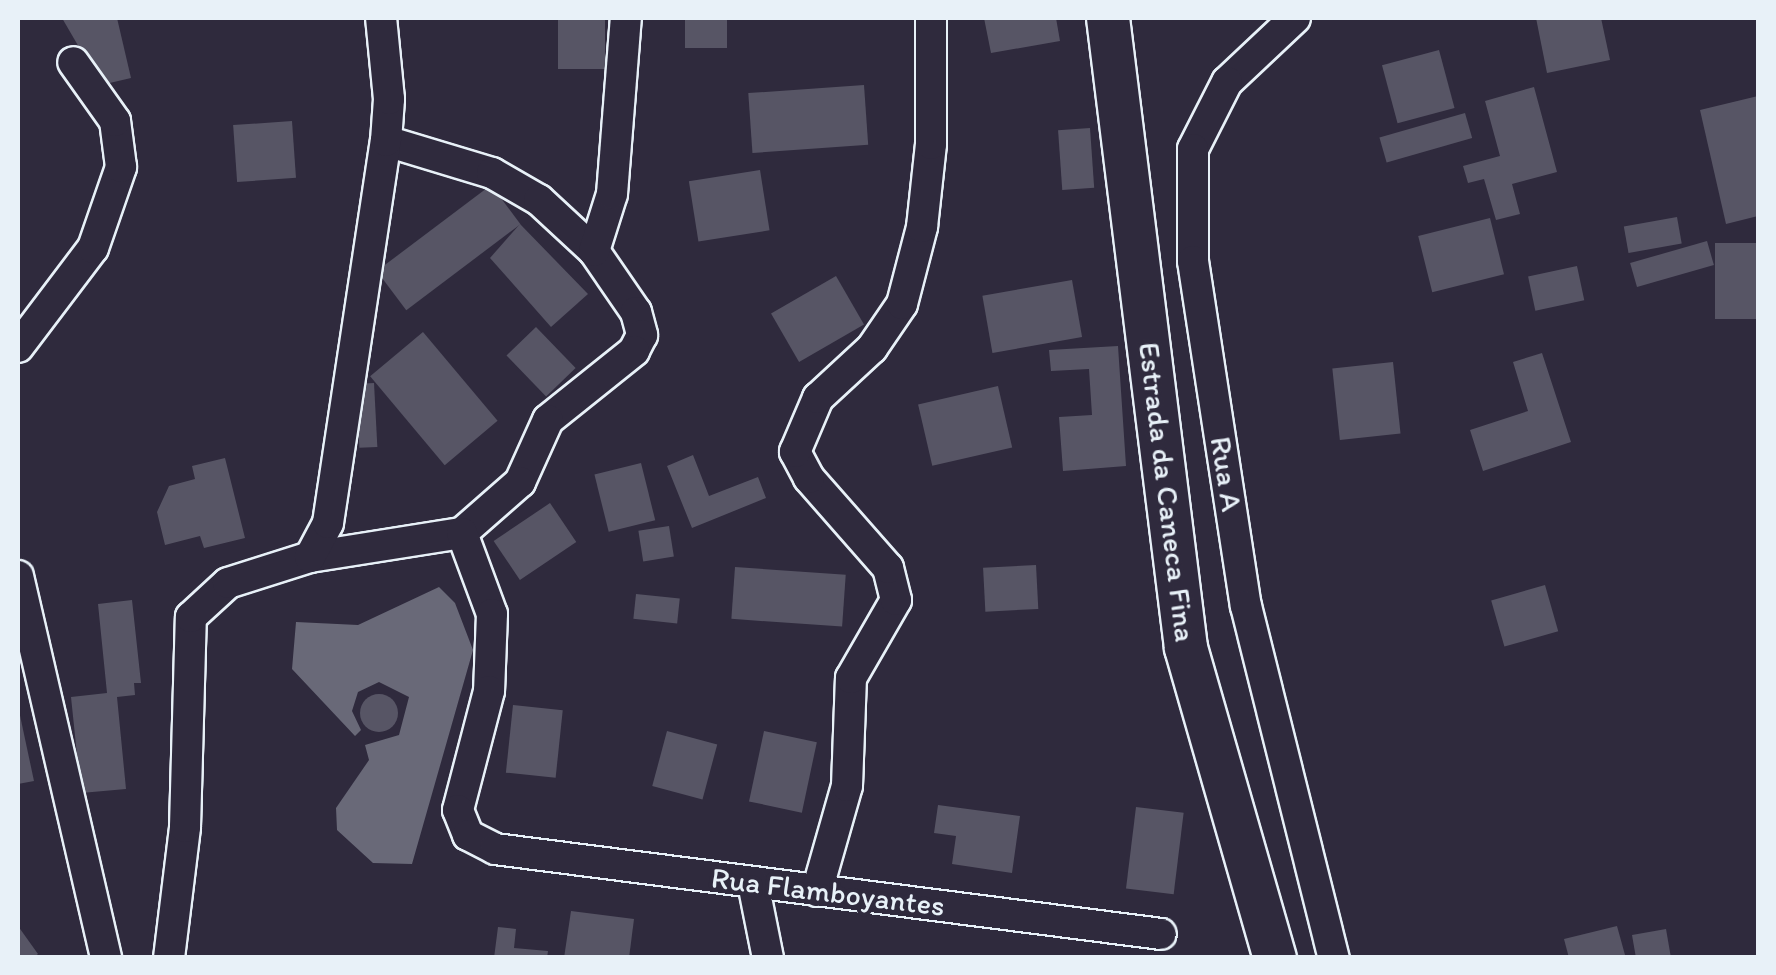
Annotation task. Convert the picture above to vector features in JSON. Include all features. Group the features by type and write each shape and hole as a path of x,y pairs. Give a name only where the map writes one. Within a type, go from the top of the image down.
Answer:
{"street":[{"path":"310,557 328,523 338,472 386,141 390,99 381,18"},
{"path":"594,251 612,194 626,18"},
{"path":"817,890 847,786 852,678 896,600 888,568 802,468 796,452 805,420 818,398 872,348 902,304 924,210 931,18"},
{"name":"Estrada da Caneca Fina","path":"1108,18 1186,648 1275,958"},
{"name":"Rua A","path":"1295,18 1226,82 1193,149 1194,261 1246,606 1334,958"},
{"path":"18,347 93,248 121,166 116,121 73,62"},
{"path":"168,958 185,826 191,618 228,583 310,557 462,532 520,482 548,420 634,351 642,335 636,312 594,251 539,200 492,173 386,141"},
{"name":"Rua Flamboyantes","path":"462,532 492,614 489,691 458,810 468,835 495,849 1161,934"},
{"path":"18,576 106,958"},
{"path":"753,882 768,958"}],"water":[{"path":"439,587 455,603 473,650 412,864 373,863 337,830 336,808 369,760 365,745 399,735 409,697 379,682 358,692 352,711 361,730 355,736 292,669 296,622 358,625"}],"building":[{"path":"62,18 117,18 131,78 101,85"},
{"path":"558,18 605,18 605,69 558,69"},
{"path":"685,18 727,18 727,48 685,48"},
{"path":"984,18 1056,18 1060,41 991,53"},
{"path":"1536,18 1601,18 1610,60 1547,73"},
{"path":"1439,50 1455,108 1398,123 1382,65"},
{"path":"864,85 868,145 752,153 748,93"},
{"path":"1534,87 1557,172 1512,184 1520,214 1496,220 1484,179 1468,183 1463,166 1500,156 1485,101"},
{"path":"1758,96 1758,216 1726,224 1700,110"},
{"path":"1465,113 1472,138 1387,163 1379,138"},
{"path":"292,121 296,178 237,182 233,125"},
{"path":"1090,128 1094,188 1062,190 1058,130"},
{"path":"760,170 770,230 698,242 689,181"},
{"path":"491,185 520,224 406,310 377,271"},
{"path":"1677,217 1682,244 1629,253 1624,226"},
{"path":"1490,218 1504,274 1432,292 1418,236"},
{"path":"520,224 588,294 551,327 490,258"},
{"path":"1707,241 1714,265 1637,287 1630,263"},
{"path":"1715,243 1758,243 1758,319 1715,319"},
{"path":"1577,266 1584,300 1535,311 1528,276"},
{"path":"836,276 864,324 799,362 771,314"},
{"path":"1072,280 1082,337 992,353 982,296"},
{"path":"536,327 576,368 546,396 507,355"},
{"path":"423,332 498,421 445,465 370,376"},
{"path":"1118,346 1126,466 1063,471 1059,417 1092,415 1089,369 1051,371 1049,350"},
{"path":"1542,353 1571,442 1483,471 1470,430 1528,411 1513,362"},
{"path":"1393,362 1401,434 1340,440 1332,368"},
{"path":"374,383 377,447 359,448 356,384"},
{"path":"998,386 1012,447 932,466 918,404"},
{"path":"693,455 709,496 758,477 766,498 692,528 667,466"},
{"path":"225,458 245,538 204,548 200,536 165,545 157,512 169,486 195,479 192,466"},
{"path":"641,463 655,520 609,532 594,475"},
{"path":"550,503 576,542 520,580 494,541"},
{"path":"669,526 674,557 643,561 638,531"},
{"path":"1036,565 1038,609 985,612 983,568"},
{"path":"735,567 846,575 842,627 731,619"},
{"path":"1545,585 1558,631 1504,647 1491,600"},
{"path":"636,594 680,599 677,623 633,619"},
{"path":"132,600 141,683 134,683 135,695 117,697 126,789 81,793 71,697 107,693 98,604"},
{"path":"379,694 392,700 398,713 392,726 379,732 366,726 360,713 366,700"},
{"path":"513,705 563,710 556,778 506,773"},
{"path":"18,706 34,781 18,784"},
{"path":"667,731 717,744 702,800 652,786"},
{"path":"764,731 817,742 802,813 749,801"},
{"path":"938,805 1020,816 1012,873 952,864 956,836 934,833"},
{"path":"1136,807 1184,813 1174,894 1126,888"},
{"path":"571,911 634,919 629,958 564,958"},
{"path":"18,926 38,954 33,958 18,958"},
{"path":"1617,926 1625,955 1569,958 1564,939"},
{"path":"498,927 516,929 514,948 548,951 547,958 494,958"},
{"path":"1666,929 1671,958 1636,958 1632,935"}]}
